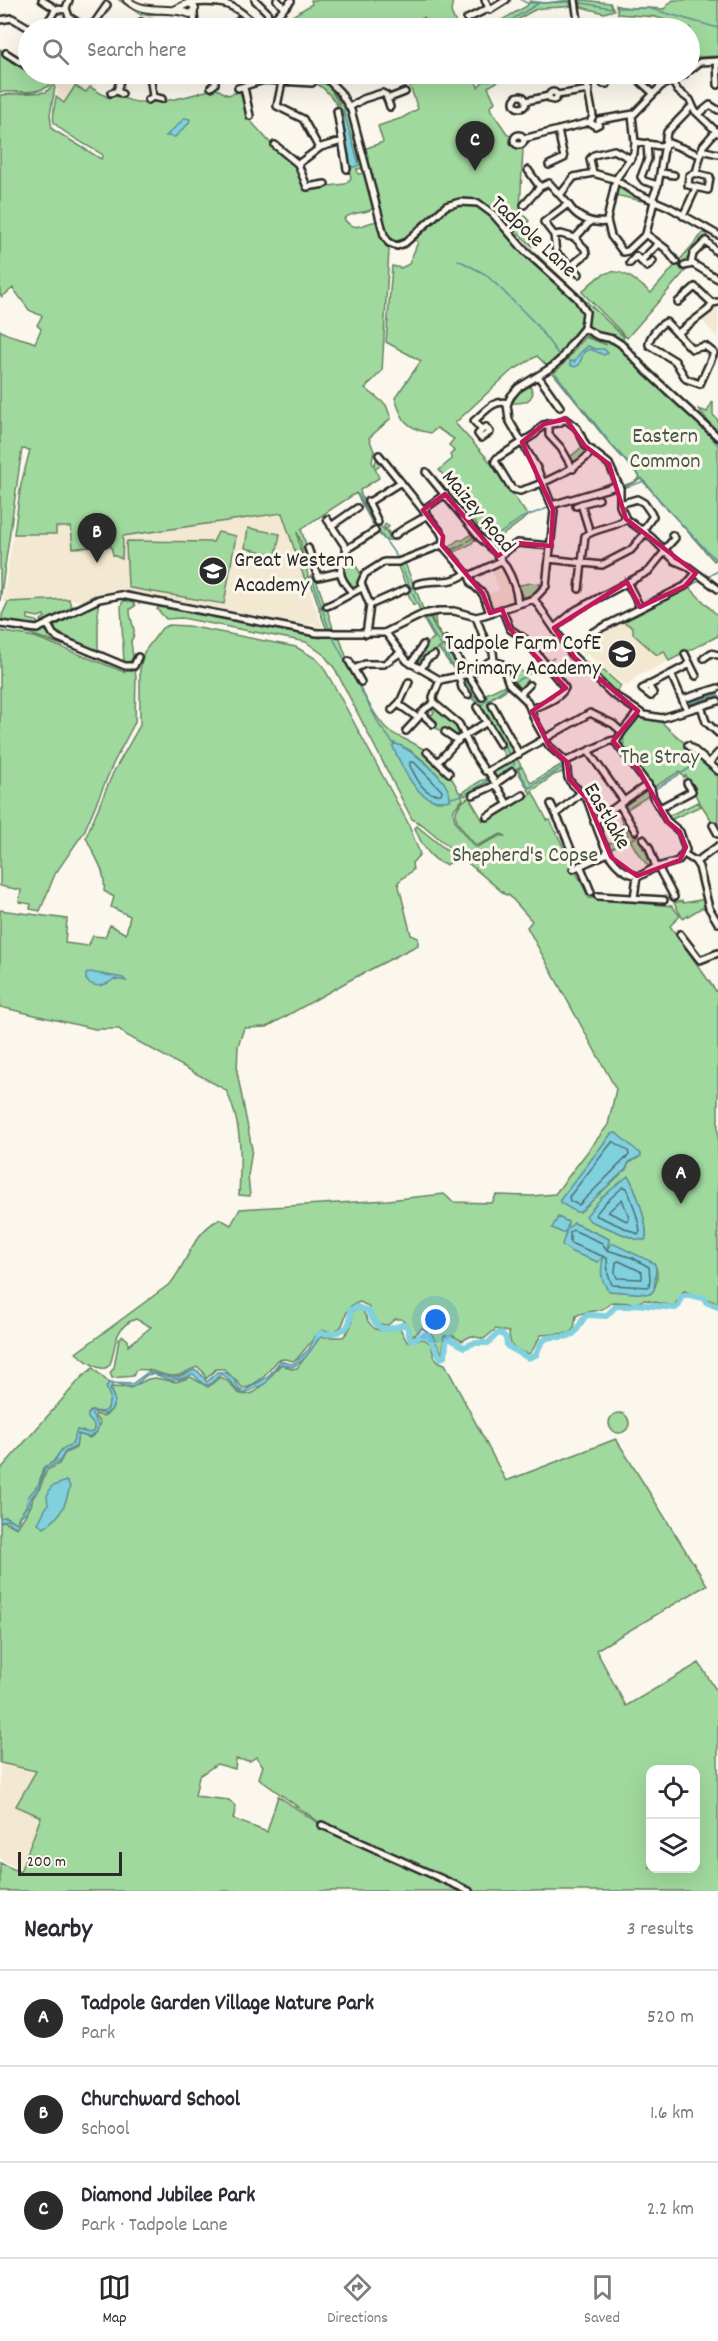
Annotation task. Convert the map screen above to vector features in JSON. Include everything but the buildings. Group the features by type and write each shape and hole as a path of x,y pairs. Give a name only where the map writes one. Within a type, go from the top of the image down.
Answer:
{"main road":[{"path":"127,0 143,9 189,8"}],"street":[{"path":"42,0 56,9 66,10"},
{"path":"69,0 66,10 71,18"},
{"path":"255,0 267,12 269,18"},
{"path":"277,0 283,7"},
{"path":"485,0 489,8"},
{"path":"469,18 489,8 492,9 506,0"},
{"path":"575,0 578,18"},
{"path":"189,8 205,2 222,1 232,4 249,18"},
{"path":"275,18 291,1"},
{"path":"50,18 56,9"},
{"path":"100,18 106,10"},
{"path":"0,20 12,18 18,22"},
{"path":"6,53 18,61"},
{"path":"700,62 717,61 718,85"},
{"path":"117,93 119,84"},
{"path":"150,84 150,98 162,99"},
{"path":"250,116 252,108 241,88 251,84"},
{"path":"282,84 277,106 303,119 319,148"},
{"path":"299,84 307,85"},
{"name":"Tadpole Lane","path":"332,84 350,107 384,235 389,243 397,246 405,243 450,204 465,201 478,203 493,214 525,251 582,303 587,315 584,328"},
{"path":"588,84 591,119"},
{"path":"643,84 653,93"},
{"path":"524,139 591,119 632,115 660,86 665,84"},
{"path":"674,84 717,132 701,153 696,173"},
{"path":"526,100 549,96 552,92 557,95 589,90"},
{"path":"387,99 405,92"},
{"path":"350,107 380,93 384,93 390,107"},
{"path":"699,114 709,105 718,110"},
{"path":"632,115 635,142 632,159 616,179 607,222 613,239 624,252 646,234 653,200 662,173 668,130 692,106"},
{"path":"337,111 343,162 347,169"},
{"path":"549,165 564,158 558,130"},
{"path":"298,164 319,148 342,141"},
{"path":"635,142 661,146 665,143 701,153 718,154"},
{"path":"647,143 648,159 641,178 658,185"},
{"path":"275,145 283,148 298,164 306,186 310,188 322,184 317,178"},
{"path":"593,173 590,159 594,155 614,150 632,159"},
{"path":"528,170 540,187"},
{"path":"560,195 574,177 593,173 616,179 634,192 718,235"},
{"path":"662,173 674,175"},
{"path":"696,173 709,177 711,180 707,191 696,188 689,186 687,182 691,174 696,173"},
{"path":"524,204 540,187 549,183 573,212 589,223 607,222"},
{"path":"682,216 696,188"},
{"path":"567,204 544,222 554,235 556,253 579,274"},
{"path":"575,238 589,223"},
{"path":"554,235 561,234 575,238 586,253 571,266"},
{"path":"646,234 665,249 676,262"},
{"path":"691,264 692,256 706,241 718,253"},
{"path":"641,261 658,244"},
{"path":"630,263 636,256 645,269 653,261"},
{"path":"684,266 691,264 718,279"},
{"path":"678,302 695,287 715,303 678,333"},
{"path":"664,322 678,333 693,350 705,346 714,353 700,384 686,378 675,361 648,344 664,322"},
{"path":"0,624 31,629 48,625 99,599 121,595 310,632 366,634 386,633 419,616 435,611 454,611 476,617 534,599 546,586 554,514 543,481 509,420 508,403 517,388 559,362 584,328 621,344 646,371 718,437"},
{"path":"538,376 560,407 565,419 577,428 586,446 608,462 619,485 620,504 626,519 644,531 675,561 718,589"},
{"path":"482,430 472,423 494,403 500,401 508,403"},
{"path":"565,419 559,423 543,424 535,434 497,458 496,465 514,490 524,489 573,468 592,450"},
{"path":"549,423 549,435 561,448 573,468"},
{"path":"379,454 442,534 442,545"},
{"name":"Maizey Road","path":"427,472 511,573 518,604"},
{"path":"378,522 368,501 401,482"},
{"path":"552,505 619,485"},
{"path":"394,536 410,523 418,521 445,494"},
{"path":"590,533 578,505 599,499"},
{"path":"549,559 602,565 631,550 653,516 646,505 637,499 620,504"},
{"path":"331,526 357,508"},
{"path":"327,519 347,549"},
{"path":"579,589 585,537 626,519"},
{"path":"352,592 340,572 341,562 347,549 375,531"},
{"path":"554,628 576,610 649,571 674,537 681,543"},
{"path":"421,575 420,584 456,581 500,559 517,543 551,546"},
{"path":"442,545 468,575 472,584 483,594 490,613"},
{"path":"366,634 370,605 362,588 363,576 381,563 401,561 442,545"},
{"path":"308,548 314,556 319,578 340,572"},
{"path":"595,628 685,586 696,573"},
{"path":"572,580 580,582"},
{"path":"627,582 640,607"},
{"path":"327,606 334,600 345,599 352,592 362,588"},
{"path":"370,605 406,589"},
{"path":"534,599 569,655 611,693 646,716 659,718 718,701"},
{"path":"502,609 510,629 525,639 563,684 565,690 552,700 531,709"},
{"name":"Eastlake","path":"476,617 483,636 493,652 494,660 505,667 509,684 527,701 550,747 566,761 569,779 582,792 588,803 608,853 627,871 637,876 643,875 657,867 678,861 684,854 686,846 680,832 667,821 648,784 619,748 616,740"},
{"path":"48,625 58,638 125,666 134,666 138,657"},
{"path":"386,633 411,664 440,680 467,674 494,660"},
{"path":"449,641 482,697"},
{"path":"411,664 422,648 414,646"},
{"path":"354,669 365,664 386,664 400,653"},
{"path":"704,658 711,653 718,655 718,660"},
{"path":"685,654 696,676"},
{"path":"421,669 427,659 434,655"},
{"path":"350,661 361,682"},
{"path":"648,685 690,664"},
{"path":"671,674 687,710"},
{"path":"459,676 461,686 468,695"},
{"path":"440,680 433,698 434,703 457,721 482,768 488,771 508,805"},
{"path":"392,710 398,704 409,682"},
{"path":"520,694 529,684"},
{"path":"683,699 718,688"},
{"path":"406,731 419,715 434,703"},
{"path":"398,704 433,724"},
{"path":"492,705 519,754"},
{"path":"701,706 706,722 718,733"},
{"path":"477,707 500,744"},
{"path":"566,761 616,740 638,711"},
{"path":"488,771 590,712 613,724 622,732"},
{"path":"438,762 465,735 487,722"},
{"path":"445,732 458,741"},
{"path":"688,745 718,771"},
{"path":"588,751 622,803 635,831"},
{"path":"427,752 449,773"},
{"path":"709,764 718,753"},
{"path":"473,795 496,784 512,772"},
{"path":"660,808 694,794 687,783"},
{"path":"594,822 648,784"},
{"path":"556,814 582,792"},
{"path":"487,817 523,795"},
{"path":"551,804 572,852"},
{"path":"712,825 718,834"},
{"path":"643,839 674,897"},
{"path":"696,862 718,846"},
{"path":"573,869 608,853"},
{"path":"684,854 696,862 709,908 718,923"},
{"path":"580,865 591,892"},
{"path":"634,898 637,876"},
{"path":"598,896 664,900"},
{"path":"680,934 700,960 718,954"},
{"path":"322,1825 469,1891"}],"highlighted area":[{"path":"566,419 585,446 609,464 626,519 696,573 685,586 640,607 627,582 554,628 575,658 638,711 613,741 639,770 668,822 680,832 686,847 680,860 637,876 611,857 587,799 569,779 567,762 549,746 532,711 566,688 510,629 502,609 490,613 483,594 442,545 443,536 423,510 445,494 498,556 517,543 551,546 553,509 522,442 544,424"}],"shaded area":[{"path":"56,84 95,84 93,88 111,99 104,155 61,130 55,123 53,117 58,89"},
{"path":"718,306 718,338 701,319"},
{"name":"Great Western Academy","path":"21,484 84,528 122,536 282,513 323,628 314,628 315,624 310,623 309,626 125,591 95,593 82,600 10,603 3,601"},
{"path":"502,566 510,577 508,578 514,600 492,607 487,594 499,590 492,570"},
{"name":"Tadpole Farm CofE Primary Academy","path":"623,622 633,627 633,634 664,651 669,661 636,677 627,686 624,686 588,654 583,656 571,646"},
{"path":"0,1763 36,1771 16,1807 41,1817 21,1870 0,1859"}],"green space":[{"path":"119,0 124,0 129,5 177,13 141,15"},
{"path":"311,0 453,0 451,12 454,18 289,18 312,4"},
{"path":"569,0 571,6 537,9 520,18 505,18 527,6 530,1 546,3"},
{"path":"581,0 610,3 614,10 604,13 581,7"},
{"path":"673,0 718,0 718,56 700,57 700,18 659,18 618,14 616,5 664,9"},
{"path":"0,49 18,62 18,84 51,84 35,91 0,92"},
{"path":"316,84 330,84 347,105 364,168 357,169 358,174 365,173 375,206 368,211 352,214 344,219 352,226 378,221 389,245 382,371 365,388 386,405 391,418 369,438 374,451 372,462 374,466 379,453 382,454 380,462 384,463 375,468 379,478 360,490 376,523 385,531 386,524 389,527 386,529 394,539 392,540 386,531 391,540 385,540 377,532 356,493 301,529 315,573 303,560 301,542 297,532 302,560 307,569 308,577 305,580 282,513 123,536 122,559 113,555 111,546 73,548 71,527 56,527 56,534 14,534 21,484 30,450 22,449 0,601 0,330 8,335 35,343 41,329 37,325 42,316 29,310 13,288 2,297 0,294 0,95 46,92 53,85 55,87 50,115 52,129 101,159 103,155 69,135 54,122 56,97 64,103 75,86 86,92 90,87 109,98 117,94 138,102 165,101 215,88 228,95 242,91 248,118 273,146 298,168 306,189 345,184 351,178 342,134 339,100 332,92 338,107 324,88"},
{"path":"409,84 477,84 478,87 481,84 493,84 488,87 495,102 490,107 508,135 511,136 513,145 521,148 534,138 523,149 520,211 529,221 526,224 532,246 516,231 514,233 624,337 621,342 600,335 589,328 588,310 585,303 525,250 488,208 459,200 450,202 435,211 407,238 393,242 388,238 364,149 383,142 378,126 402,118 418,109"},
{"path":"617,184 649,201 650,203 615,195"},
{"path":"469,204 486,211 524,255 584,310 584,318 578,334 554,362 548,367 537,356 510,372 455,423 487,458 528,516 492,543 449,490 453,487 439,470 452,459 450,455 454,451 449,445 454,439 437,428 431,433 410,426 400,412 395,398 421,361 386,342 392,266 401,268 409,264 418,242 415,240 448,209"},
{"path":"704,232 708,234 681,265 686,270 627,338 582,292 601,276 616,272 632,278 651,293"},
{"name":"Eastern Common","path":"584,333 619,345 619,348 621,347 718,439 718,558 714,561 641,479 622,488 640,477 609,443 553,373 585,337 607,345 584,335 560,365 555,367"},
{"path":"625,341 650,369 709,426 653,376 624,343"},
{"path":"530,386 533,393 530,399 512,403 519,393"},
{"path":"713,401 713,415 718,420 718,435 699,409 707,412"},
{"path":"583,446 589,451 574,466 569,458"},
{"path":"248,528 280,534 276,555 245,548"},
{"path":"218,532 236,536 224,604 130,588 128,585 127,541 213,542"},
{"path":"473,533 475,535 467,542 476,535 477,537 471,544 453,553 452,551 465,543 451,550 449,547"},
{"path":"349,555 361,574 358,587 354,589 344,573"},
{"path":"405,563 414,586 407,588 397,564"},
{"path":"314,574 325,605 319,607 309,577"},
{"path":"542,584 532,594 523,598 519,585"},
{"path":"415,587 423,609 420,610 417,603 413,605 407,591"},
{"path":"690,588 718,616 718,636 669,661 664,651 657,655 633,634 633,627 623,622"},
{"path":"95,595 72,610 42,624 41,620 45,617 44,615 38,617 28,615 28,619 37,621 33,627 2,621 2,615 8,602 69,599 71,607"},
{"path":"128,600 135,606 130,609 134,629 131,641 133,658 128,663 124,663 121,606 123,601"},
{"path":"98,602 98,652 55,631 55,626"},
{"path":"326,606 333,628 326,628 319,609"},
{"name":"Shepherd's Copse","path":"159,607 320,638 330,636 340,638 359,686 380,721 387,729 418,746 432,757 462,793 463,799 453,814 460,829 475,847 500,836 506,836 501,834 475,845 457,820 457,809 461,803 469,797 485,821 531,794 517,770 522,767 531,783 564,763 566,771 554,775 532,791 547,820 550,820 589,898 672,906 680,916 670,926 718,994 718,1303 684,1291 674,1306 645,1300 634,1303 612,1302 603,1309 576,1316 574,1328 570,1333 541,1335 528,1354 513,1347 509,1332 496,1329 484,1339 471,1336 462,1341 453,1336 444,1336 442,1354 432,1335 422,1328 415,1335 411,1335 409,1325 401,1319 395,1319 388,1325 377,1324 368,1306 360,1302 348,1309 341,1327 333,1332 322,1330 297,1359 278,1360 263,1378 243,1388 224,1369 216,1369 206,1379 198,1367 175,1376 142,1369 136,1370 133,1376 112,1378 110,1373 114,1368 119,1339 123,1336 128,1340 128,1346 151,1327 136,1319 126,1324 120,1331 107,1367 95,1366 76,1353 171,1283 203,1231 220,1219 231,1225 240,1209 388,1200 444,1194 453,1202 492,1203 496,1195 555,1194 608,1125 616,1089 527,927 532,921 508,894 506,895 423,825 412,819 335,669 324,655 306,642 182,618 166,619 157,609","holes":["394,744 411,751 437,774 450,800 434,801","616,1133 638,1158 629,1163 626,1169 580,1212","628,1176 644,1218 645,1240 635,1239 590,1221","574,1223 609,1239 608,1248","654,1263 657,1279 650,1294 610,1291"]},
{"path":"430,617 434,627 450,649 443,640 445,645 428,655 420,665 416,662 434,638 424,620"},
{"path":"169,625 188,626 296,647 315,658 322,665 337,691 408,823 420,854 412,863 413,870 398,882 411,935 418,938 418,945 267,1027 244,1028 238,1046 237,1072 252,1149 248,1176 250,1196 239,1195 238,1129 232,1103 226,1090 119,1029 95,1029 0,1007 0,910 67,919 65,943 88,946 93,936 105,937 110,925 126,934 130,916 111,907 114,897 104,891 101,869 86,837 113,773 140,725 140,669 144,652 162,628"},
{"path":"12,630 31,632 44,630 64,646 31,634"},
{"path":"0,631 35,637 124,672 135,671 136,677 135,722 113,764 84,832 55,874 40,911 30,909 31,904 19,902 21,890 0,886"},
{"path":"445,645 459,670 455,671 439,649"},
{"path":"518,669 527,680 519,690 520,692 509,680 511,679 518,687 509,673"},
{"path":"595,671 604,671 621,686 617,691 613,691"},
{"path":"462,678 465,678 482,700 488,697 482,699 482,696 507,684 509,688 489,700 496,719 515,751 506,757 500,748 504,748 478,705 462,687"},
{"path":"718,692 718,696 688,705 688,701"},
{"path":"432,706 453,722 461,734 457,736 457,739 456,735 446,728 442,732 434,726 437,722 428,714 425,716 423,713 426,710 432,715 434,712 430,708"},
{"name":"The Stray","path":"639,716 660,721 718,773 718,830 698,800 686,776 684,777 679,772 656,786 651,785 628,754 623,741"},
{"path":"517,758 521,766 496,781 493,771"},
{"path":"487,774 492,783 465,796 463,792 482,780 487,780 485,775"},
{"path":"648,789 650,795 626,810 623,805"},
{"path":"698,802 701,806 670,820 668,816"},
{"path":"623,815 637,836 610,849 608,844 628,835 620,817"},
{"path":"417,826 451,854 453,861 446,865 436,860 420,839 415,828"},
{"path":"638,836 645,844 642,846 643,849 647,848 650,857 648,858 651,859 652,865 649,867 630,840"},
{"path":"706,899 706,908 701,908 683,919 674,903 682,901 683,903"},
{"path":"355,1309 360,1309 371,1325 378,1330 400,1328 407,1342 424,1339 431,1344 435,1357 445,1364 506,1481 616,1439 707,1585 596,1650 626,1706 699,1663 718,1693 718,1891 475,1891 323,1825 259,1778 263,1766 256,1757 250,1761 236,1759 235,1769 217,1764 199,1776 195,1796 229,1800 236,1807 233,1819 267,1832 278,1796 322,1826 320,1829 461,1891 0,1891 0,1863 20,1872 41,1817 16,1806 36,1771 0,1763 0,1523 3,1521 17,1528 31,1506 33,1497 38,1492 47,1470 59,1464 65,1453 76,1448 78,1434 90,1438 96,1433 100,1423 95,1414 103,1416 113,1407 112,1387 130,1388 155,1378 176,1382 191,1377 208,1387 220,1377 227,1380 238,1393 248,1394 259,1389 282,1364 291,1369 297,1368 320,1337 343,1337 351,1326 352,1313"},
{"path":"93,1368 109,1383 108,1409 103,1412 91,1411 88,1414 94,1425 94,1431 90,1433 77,1431 72,1444 43,1468 39,1484 29,1497 17,1523 6,1517 0,1518 0,1470 82,1377"},
{"path":"619,1413 626,1416 629,1423 626,1430 619,1433 612,1430 609,1423 612,1416"}],"water":[{"path":"343,109 359,165 351,168 344,129"},
{"path":"185,118 190,119 189,123 175,137 166,136"},
{"path":"588,346 604,349 608,353 604,355 590,349 584,352 579,365 575,367 570,365 570,361 574,362"},
{"path":"394,743 411,752 438,775 449,792 450,800 439,801 421,793 407,776 393,747"},
{"path":"90,972 123,978 126,981 114,979 107,984 96,986 86,980 86,974"},
{"path":"616,1133 641,1156 629,1162 626,1169 580,1212 561,1203 560,1200 611,1134"},
{"path":"628,1176 644,1218 645,1240 635,1239 590,1221 586,1216 601,1198"},
{"path":"558,1217 568,1222 567,1229 563,1233 552,1228"},
{"path":"574,1223 609,1239 607,1250 611,1244 614,1244 654,1263 656,1268 654,1290 650,1294 610,1291 604,1284 602,1275 604,1256 598,1262 572,1252 562,1245 567,1229"},
{"path":"324,1332 298,1364 292,1367 279,1365 266,1383 244,1394 221,1374 209,1385 203,1384 193,1374 176,1380 152,1374 147,1375 132,1387 113,1384 110,1389 115,1401 111,1410 105,1414 94,1412 92,1415 98,1425 97,1432 89,1437 78,1434 76,1446 65,1452 59,1462 45,1469 40,1486 31,1498 28,1510 21,1516 18,1526 6,1520 0,1522 0,1518 5,1517 17,1523 26,1507 28,1497 39,1484 44,1467 55,1461 62,1449 72,1444 77,1430 89,1433 94,1431 94,1425 88,1418 88,1414 92,1411 103,1412 108,1409 110,1397 106,1387 109,1383 132,1384 148,1372 176,1378 194,1370 198,1371 207,1382 217,1372 228,1374 240,1390 244,1391 268,1377 280,1361 292,1364 296,1362 309,1349 315,1336"},
{"path":"66,1481 70,1486 64,1505 54,1520 44,1528 38,1523 48,1504 47,1496 51,1487"}],"waterway":[{"path":"521,0 527,3 538,3"},
{"path":"514,18 539,3 570,2"},
{"path":"581,3 612,8"},
{"path":"618,8 648,8 683,18"},
{"path":"700,23 718,28"},
{"path":"458,260 485,274 499,287"},
{"path":"501,289 535,323 558,354"},
{"path":"586,333 618,346"},
{"path":"626,353 643,372"},
{"path":"556,374 578,403"},
{"path":"646,375 697,422 718,445"},
{"path":"582,407 607,439"},
{"path":"609,442 639,475"},
{"path":"642,478 663,505"},
{"path":"623,488 642,482"},
{"path":"559,506 617,490"},
{"path":"358,494 374,524 397,557"},
{"path":"491,540 521,518 548,508"},
{"path":"666,508 716,560"},
{"path":"401,565 419,608"},
{"path":"707,577 718,571"},
{"path":"312,577 328,626"},
{"path":"576,645 699,581"},
{"path":"426,621 441,646"},
{"path":"333,638 380,726 394,744"},
{"path":"443,650 455,669"},
{"path":"547,662 554,658"},
{"path":"527,675 541,666"},
{"path":"516,681 524,677"},
{"path":"464,683 489,718 509,754"},
{"path":"490,699 506,687"},
{"path":"690,703 718,694"},
{"path":"481,705 488,700"},
{"path":"592,753 612,744"},
{"path":"574,762 587,756"},
{"path":"496,777 515,764 513,762"},
{"path":"518,769 529,788 563,767"},
{"path":"655,789 695,767"},
{"path":"467,793 488,781"},
{"path":"451,798 463,795"},
{"path":"318,1335 343,1330 349,1324 350,1310 357,1307 368,1311 375,1323 382,1328 391,1329 404,1324 407,1326 410,1339 428,1335 441,1358 445,1356 446,1342 449,1338 464,1347 474,1343 488,1343 501,1333 506,1338 507,1346 528,1358 536,1355 546,1339 569,1336 575,1332 587,1315 606,1316 616,1306 635,1304 675,1308 679,1305 681,1297 688,1295 704,1298 706,1302 718,1307"}],"place":[{"name":"Diamond Jubilee Park","path":"475,171"},
{"name":"Churchward School","path":"97,563"},
{"name":"Great Western Academy","path":"213,571"},
{"name":"Tadpole Farm CofE Primary Academy","path":"622,654"},
{"name":"Tadpole Garden Village Nature Park","path":"681,1204"}]}
